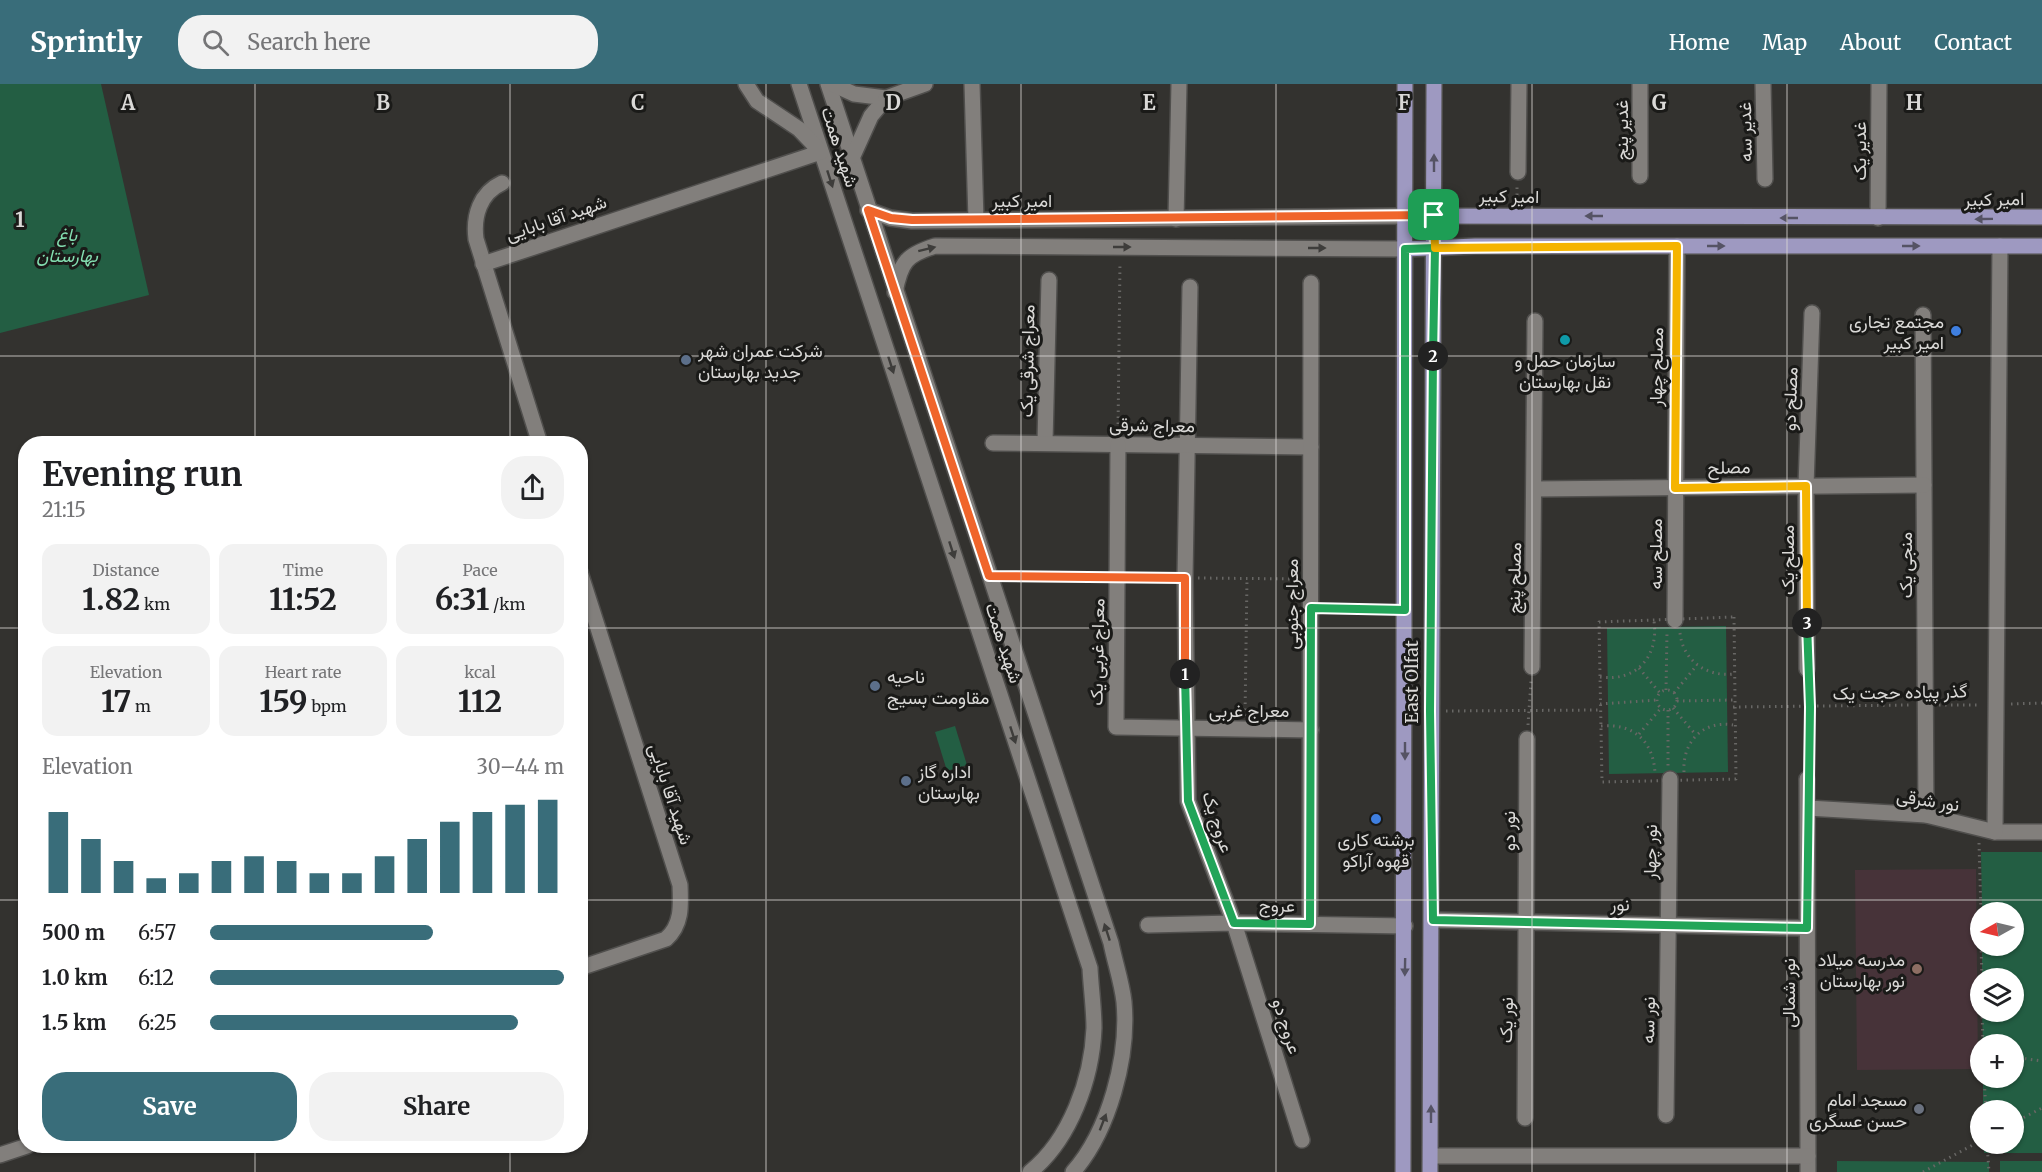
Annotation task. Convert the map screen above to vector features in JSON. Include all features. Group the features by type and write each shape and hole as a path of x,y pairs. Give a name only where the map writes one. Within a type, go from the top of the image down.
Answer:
{"main road":[{"name":"East Olfat","path":"1403,1172 1405,84"},
{"name":"East Olfat","path":"1430,1172 1433,920 1430,711 1435,248 1434,84"},
{"name":"امیر کبیر","path":"1405,216 2042,218"},
{"path":"1405,249 2042,246"}],"street":[{"path":"746,84 757,101 799,129 821,152"},
{"name":"شهید همت","path":"799,84 1090,968 1094,1029 1081,1094 1074,1116 1064,1133 1030,1172"},
{"path":"830,84 854,94 886,98 924,84"},
{"name":"شهید همت","path":"830,84 868,210 1111,944 1124,1003 1122,1054 1115,1089 1098,1136 1073,1172"},
{"path":"972,84 976,220"},
{"path":"1176,219 1179,84"},
{"path":"1518,172 1519,84"},
{"name":"غدیر پنج","path":"1640,84 1640,176"},
{"name":"غدیر سه","path":"1763,84 1765,178"},
{"name":"غدیر یک","path":"1878,218 1879,84"},
{"path":"853,156 871,116 886,98"},
{"name":"شهید آقا بابایی","path":"483,264 821,152"},
{"path":"502,183 490,189 476,216 476,239 537,436"},
{"name":"امیر کبیر","path":"868,210 900,220 1405,216"},
{"path":"895,292 899,273 906,260 917,251 935,246 1405,249"},
{"name":"مصلح چهار","path":"1675,488 1677,246"},
{"path":"1987,832 1996,705 2000,246"},
{"name":"معراج شرقی یک","path":"1046,442 1048,280"},
{"name":"معراج جنوبی","path":"1310,924 1311,283"},
{"name":"عروج یک","path":"1190,287 1185,578 1185,729 1188,801 1234,923"},
{"name":"مصلح دو","path":"1806,486 1812,313"},
{"name":"منجی یک","path":"1923,315 1926,815"},
{"name":"مصلح پنج","path":"1532,667 1535,321"},
{"name":"معراج شرقی","path":"993,443 1311,447"},
{"name":"معراج غربی یک","path":"1116,727 1118,444"},
{"name":"مصلح","path":"1535,489 1924,485"},
{"name":"مصلح یک","path":"1806,486 1807,669"},
{"name":"مصلح سه","path":"1674,624 1675,488"},
{"name":"شهید آقا بابایی","path":"588,597 680,885 681,903 675,931 666,939 588,965"},
{"name":"معراج غربی","path":"1116,727 1311,730"},
{"name":"نور دو","path":"1527,739 1527,922"},
{"name":"نور چهار","path":"1669,924 1674,775"},
{"name":"نور شمالی","path":"1807,779 1808,1172"},
{"name":"نور شرقی","path":"1808,808 1926,815 1987,832 2042,832"},
{"name":"نور","path":"1433,920 1807,928"},
{"name":"نور یک","path":"1525,1118 1527,922"},
{"name":"عروج","path":"1148,925 1234,923 1405,926"},
{"name":"عروج دو","path":"1234,923 1302,1140"},
{"name":"نور سه","path":"1666,1115 1669,924"},
{"path":"0,1155 18,1149"},
{"path":"1431,1155 1808,1156"}],"path":[{"path":"1517,216 1518,172"},
{"path":"1118,444 1120,247"},
{"path":"989,576 1311,579"},
{"path":"1245,729 1247,579"},
{"path":"1311,608 1405,610"},
{"path":"1734,617 1733,707 1736,779 1674,775 1602,782 1599,622 1654,621 1674,624 1734,617"},
{"path":"1600,677 1621,678 1639,668 1652,653 1656,640 1654,621"},
{"path":"1674,624 1688,655 1697,665 1712,673 1734,674"},
{"path":"1666,690 1674,624"},
{"path":"1674,693 1697,665"},
{"path":"1527,739 1532,667"},
{"path":"1639,668 1660,693"},
{"path":"1807,669 1810,707 1807,779"},
{"path":"1666,690 1674,693 1677,701 1673,708 1668,710 1661,708 1657,700 1660,693 1666,690"},
{"path":"1600,704 1657,700"},
{"path":"1677,701 1733,700"},
{"name":"گذر پیاده حجت یک","path":"1733,707 2042,703"},
{"path":"1639,735 1661,708"},
{"path":"1673,708 1696,735"},
{"path":"1430,711 1600,710"},
{"path":"1668,710 1674,775"},
{"path":"1674,775 1686,748 1696,735 1715,725 1734,725"},
{"path":"1601,726 1621,726 1639,735 1650,748 1655,773"},
{"path":"1982,902 1987,832"},
{"path":"2024,1059 2042,1061"},
{"path":"2024,1118 2042,1108"},
{"path":"1923,1172 1970,1146"},
{"path":"1988,1154 1989,1172"}],"shaded area":[{"name":"مدرسه میلاد نور بهارستان","path":"1976,869 1976,902 1970,902 1970,956 1977,956 1977,968 1970,968 1970,1022 1978,1022 1978,1034 1970,1034 1970,1069 1857,1070 1855,870"}],"green space":[{"name":"باغ بهارستان","path":"0,84 101,84 149,295 0,333"},
{"path":"1726,626 1728,772 1609,774 1607,628"},
{"path":"955,726 967,765 947,771 935,732"},
{"path":"1981,852 2042,852 2042,1153 2024,1153 2024,1100 1983,1100 1983,1088 2024,1088 2024,1034 1983,1034 1982,1022 2024,1022 2024,968 1982,968 1982,956 2024,956 2024,902 1982,902"},
{"path":"1837,1161 1989,1162 1989,1172 1837,1172"},
{"path":"2000,1161 2042,1161 2042,1172 2000,1172"}],"place":[{"name":"مجتمع تجاری امیر کبیر","path":"1956,331"},
{"name":"سازمان حمل و نقل بهارستان","path":"1565,340"},
{"name":"شرکت عمران شهر جدید بهارستان","path":"686,360"},
{"name":"ناحیه مقاومت بسیج","path":"875,686"},
{"name":"اداره گاز بهارستان","path":"906,781"},
{"name":"برشته کاری قهوه آراکو","path":"1376,819"},
{"name":"مدرسه میلاد نور بهارستان","path":"1917,969"},
{"name":"مسجد امام حسن عسگری","path":"1919,1109"}],"route":[{"path":"1434,215 912,220 891,218 868,210 989,576 1185,578 1185,729 1188,801 1234,923 1310,924 1311,608 1405,610 1405,249 1435,248 1430,711 1433,920 1807,928 1807,779 1810,707 1807,669 1806,486 1675,488 1677,246 1435,248 1434,215"}]}
